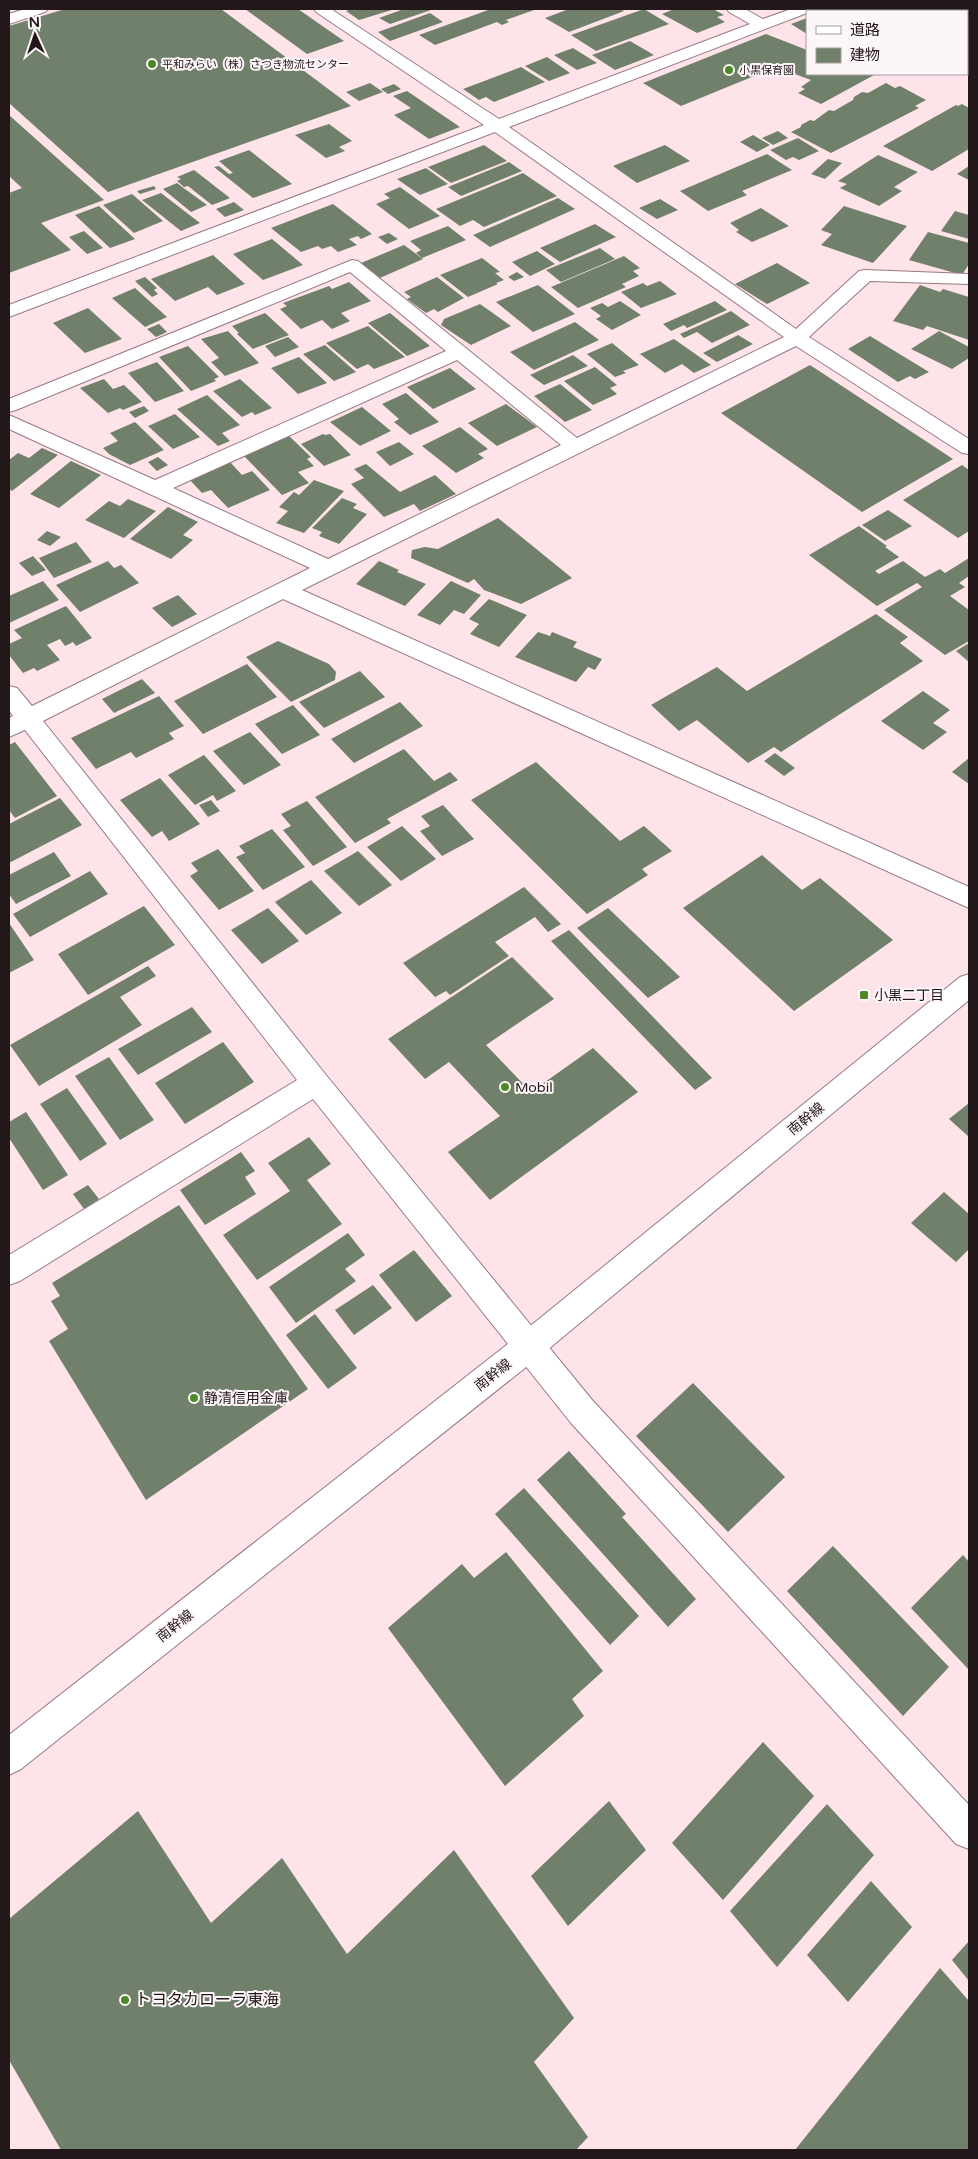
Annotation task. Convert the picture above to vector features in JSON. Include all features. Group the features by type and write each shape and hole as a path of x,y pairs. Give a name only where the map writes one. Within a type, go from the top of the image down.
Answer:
{"street":[{"path":"9,19 40,9"},
{"path":"321,9 496,125 797,338 969,448"},
{"path":"734,9 762,25"},
{"path":"9,311 804,9"},
{"path":"9,406 352,265 576,447"},
{"path":"19,723 283,590 797,338 864,275 969,279"},
{"path":"155,488 459,352"},
{"path":"9,421 329,568"},
{"path":"283,590 969,898"},
{"path":"9,694 19,723 316,1083 582,1412 969,1831"},
{"name":"南幹線","path":"9,1757 529,1346 969,985"},
{"path":"9,1271 316,1083"}],"building":[{"name":"平和みらい（株）さつき物流センター","path":"65,9 221,9 351,106 108,192 9,103 9,26"},
{"path":"245,9 298,9 344,41 307,54"},
{"path":"352,9 395,9 359,20 346,11"},
{"path":"404,9 434,9 390,24 379,18"},
{"path":"491,9 537,9 506,20 509,22 502,25 497,22 435,45 419,35"},
{"path":"569,9 620,9 624,11 569,32 545,18"},
{"path":"644,9 669,24 596,51 571,35"},
{"path":"674,9 713,9 724,15 717,17 725,22 697,33 662,14"},
{"path":"430,13 443,22 390,41 378,32"},
{"path":"806,18 806,33 791,24"},
{"path":"766,34 806,50 806,75 874,75 821,104 798,93 805,89 801,87 811,80 776,67 681,106 643,83"},
{"path":"630,41 654,55 615,70 592,55"},
{"path":"573,48 597,63 577,70 554,55"},
{"path":"547,57 570,73 549,81 525,66"},
{"path":"521,67 545,82 494,102 486,97 479,100 463,89"},
{"path":"370,83 383,92 359,101 346,92"},
{"path":"886,83 895,88 900,86 926,100 915,106 919,108 831,153 791,132 810,120 814,121 829,110 834,111 853,100 854,97 862,92 868,93"},
{"path":"394,84 401,89 388,94 381,89"},
{"path":"407,91 460,127 429,139 394,115 411,108 393,96"},
{"path":"962,104 969,108 969,149 932,171 883,146 956,105"},
{"path":"9,115 104,200 41,223 71,250 9,273 9,195 11,194 9,193 22,188 9,176"},
{"path":"329,124 352,141 339,147 345,151 326,158 295,135"},
{"path":"778,131 788,138 773,145 762,138"},
{"path":"753,135 770,145 757,152 740,142"},
{"path":"798,138 819,151 799,160 793,157 786,160 770,150"},
{"path":"484,145 507,161 451,183 428,167"},
{"path":"665,145 690,161 637,183 613,166"},
{"path":"249,150 292,184 253,198 214,167 219,166 229,174 233,173 219,161"},
{"path":"767,154 792,170 742,191 747,195 708,211 680,191"},
{"path":"878,155 918,172 894,187 902,191 879,206 840,188 847,184 838,181"},
{"path":"828,159 842,163 825,179 811,174"},
{"path":"509,162 522,171 461,196 448,187"},
{"path":"969,166 969,180 957,174"},
{"path":"426,168 448,184 420,195 397,179"},
{"path":"194,170 230,198 212,205 188,186 184,187 177,181 181,179 177,177"},
{"path":"523,173 557,196 484,227 473,220 460,226 436,209"},
{"path":"177,183 207,205 191,212 163,189"},
{"path":"154,186 156,189 140,194 137,191"},
{"path":"400,187 440,216 409,229 376,204 390,198 384,194"},
{"path":"161,193 200,223 181,231 142,200"},
{"path":"132,194 163,221 134,233 103,205"},
{"path":"558,198 575,209 490,247 473,235"},
{"path":"660,199 678,210 657,219 639,208"},
{"path":"234,202 244,210 225,217 216,209"},
{"path":"333,204 372,234 361,239 358,236 349,239 357,245 338,252 331,246 322,249 318,246 301,252 271,228"},
{"path":"99,206 135,239 110,248 75,215"},
{"path":"844,206 907,226 873,263 821,245 832,234 821,230"},
{"path":"761,208 789,226 752,242 736,232 739,230 730,223"},
{"path":"955,211 969,215 969,239 941,231"},
{"path":"595,224 616,237 560,262 540,248"},
{"path":"448,226 466,240 422,258 416,253 421,250 410,241"},
{"path":"84,231 103,248 87,254 69,237"},
{"path":"928,232 969,243 969,264 962,275 909,260"},
{"path":"389,233 398,239 387,244 378,237"},
{"path":"272,239 303,265 263,280 233,254"},
{"path":"404,245 423,259 380,278 361,263"},
{"path":"600,248 615,259 561,282 546,270"},
{"path":"537,251 555,264 530,276 512,262"},
{"path":"213,255 245,284 217,295 208,287 175,301 151,279"},
{"path":"624,256 640,268 633,271 639,276 622,284 626,287 578,308 551,287"},
{"path":"482,258 500,272 495,273 504,280 468,297 440,275"},
{"path":"777,263 810,283 767,304 735,284"},
{"path":"517,272 524,277 514,281 508,277"},
{"path":"145,277 157,288 154,290 158,294 152,297 135,281"},
{"path":"437,277 464,298 438,312 434,309 426,313 407,299 411,297 404,292"},
{"path":"660,281 677,294 641,308 621,292 643,283 647,286"},
{"path":"349,282 371,301 341,313 350,321 332,329 322,320 301,329 280,309 287,306 283,303 329,286 332,289"},
{"path":"538,285 575,314 533,332 496,302"},
{"path":"920,285 940,292 943,289 969,297 969,340 927,326 923,330 893,321"},
{"path":"135,288 167,317 145,327 112,298"},
{"path":"620,301 641,315 612,330 596,319 601,316 590,308 602,303 608,307"},
{"path":"715,301 727,310 687,328 684,325 671,331 663,324"},
{"path":"480,304 511,326 471,345 441,325 444,319"},
{"path":"88,308 122,339 85,353 53,323"},
{"path":"731,311 750,325 712,343 697,332 684,338 680,334"},
{"path":"265,313 289,335 253,349 237,334 239,333 232,326"},
{"path":"390,313 430,346 407,356 368,323"},
{"path":"575,322 599,340 534,370 510,352"},
{"path":"159,324 167,332 156,337 147,329"},
{"path":"368,326 405,357 374,369 368,364 357,369 326,343"},
{"path":"228,331 259,363 225,376 211,362 219,358 201,339"},
{"path":"939,331 969,347 969,358 952,369 911,349"},
{"path":"738,335 753,344 717,362 703,353"},
{"path":"870,336 929,372 915,379 910,376 898,382 848,349"},
{"path":"288,337 299,347 275,357 265,346"},
{"path":"674,339 711,365 694,373 682,364 665,373 640,354"},
{"path":"612,343 639,365 623,371 626,373 615,377 587,354"},
{"path":"325,345 356,372 334,381 303,354"},
{"path":"188,346 219,377 214,379 216,381 191,391 159,357"},
{"path":"573,355 588,366 544,385 530,375"},
{"path":"299,357 327,383 298,394 271,368"},
{"path":"157,362 184,391 155,402 128,373"},
{"path":"810,365 953,459 862,512 721,413"},
{"path":"595,367 617,385 610,388 617,394 593,405 564,381"},
{"path":"450,368 476,389 433,409 407,387"},
{"path":"104,379 113,389 124,385 142,402 123,410 120,408 108,413 80,388"},
{"path":"240,379 272,408 255,415 252,412 242,417 213,391"},
{"path":"560,384 592,410 565,422 534,396"},
{"path":"406,393 439,422 410,435 394,422 399,419 382,404"},
{"path":"207,395 240,425 222,433 230,441 218,446 177,409"},
{"path":"506,404 537,427 497,446 468,423"},
{"path":"144,406 149,411 135,418 129,412"},
{"path":"362,407 391,431 360,446 330,422"},
{"path":"175,414 200,437 173,449 148,426"},
{"path":"135,422 164,450 130,465 109,454 103,448 118,441 110,433"},
{"path":"460,427 488,449 478,454 484,458 456,473 422,446"},
{"path":"323,434 330,434 351,455 324,466 301,444"},
{"path":"288,435 311,457 307,459 314,466 298,472 309,483 282,495 243,455"},
{"path":"399,442 414,454 390,466 376,452"},
{"path":"42,448 58,455 12,491 9,489 9,460 18,453 29,458"},
{"path":"158,457 168,465 157,471 148,462"},
{"path":"71,461 101,475 59,508 30,494"},
{"path":"230,462 242,475 252,471 270,490 228,508 211,490 202,493 189,479"},
{"path":"366,464 400,492 435,475 456,494 420,511 414,504 384,517 351,484 364,478 354,469"},
{"path":"962,465 969,470 969,531 958,538 903,500"},
{"path":"314,480 344,491 304,533 276,523 288,511 279,507 294,492 299,495"},
{"path":"342,498 357,504 353,508 367,514 339,544 319,536 322,532 312,528"},
{"path":"128,499 156,511 124,538 85,520 109,501 120,506"},
{"path":"168,507 198,522 183,535 193,540 171,559 130,539"},
{"path":"888,510 912,526 885,541 862,525"},
{"path":"498,518 572,578 521,604 484,590 474,579 468,583 411,558 412,550 425,547 438,549"},
{"path":"859,526 899,557 875,571 879,574 903,561 925,577 940,569 945,573 969,558 969,576 959,583 965,587 950,596 969,610 969,641 945,655 884,610 922,587 917,583 877,606 809,555"},
{"path":"47,531 61,537 50,546 37,540"},
{"path":"76,542 92,562 54,578 39,558"},
{"path":"33,556 46,570 32,576 19,563"},
{"path":"108,561 114,568 121,565 139,583 80,612 56,585"},
{"path":"379,561 399,570 397,572 426,584 405,606 356,584"},
{"path":"43,581 59,600 9,623 9,596"},
{"path":"451,581 481,595 464,614 454,610 440,625 417,615"},
{"path":"178,595 197,614 172,627 152,608"},
{"path":"489,599 527,615 499,647 470,634 479,624 469,619"},
{"path":"66,606 92,638 76,646 73,642 65,646 60,639 47,645 60,660 37,671 34,668 23,673 9,655 9,644 22,638 14,630"},
{"path":"876,614 908,637 900,643 923,661 781,752 774,747 748,763 697,720 679,731 651,705 717,667 747,691"},
{"path":"538,632 550,636 552,632 577,642 573,647 602,659 595,670 588,667 576,682 515,657"},
{"path":"278,641 329,664 336,672 335,680 291,702 246,657"},
{"path":"969,643 969,662 956,651"},
{"path":"247,664 277,697 203,734 174,701"},
{"path":"360,671 385,697 324,728 299,702"},
{"path":"142,679 155,693 114,713 102,699"},
{"path":"923,691 950,710 933,723 947,732 923,750 881,721"},
{"path":"159,696 184,726 169,733 174,739 136,758 131,752 96,769 71,738"},
{"path":"400,702 423,726 354,763 331,739"},
{"path":"293,705 320,735 282,754 255,724"},
{"path":"250,732 281,765 244,785 213,751"},
{"path":"15,742 57,796 15,818 9,810 9,745"},
{"path":"404,749 434,781 450,772 458,780 387,819 391,823 355,843 315,797"},
{"path":"775,753 795,768 784,776 764,761"},
{"path":"204,755 236,791 217,801 213,795 195,805 168,775"},
{"path":"969,758 969,784 952,772"},
{"path":"536,762 620,841 644,826 672,851 642,869 648,875 587,914 471,800"},
{"path":"160,778 200,824 169,841 162,831 152,837 120,800"},
{"path":"60,798 82,825 9,863 9,824"},
{"path":"211,800 220,811 208,817 199,805"},
{"path":"307,801 347,847 313,866 283,830 291,826 281,814"},
{"path":"443,805 474,839 442,856 420,831 430,826 421,816"},
{"path":"402,826 436,859 401,881 367,847"},
{"path":"272,829 305,867 263,890 236,857 245,853 239,846"},
{"path":"218,849 254,891 219,910 190,876 198,871 191,863"},
{"path":"358,851 392,885 359,906 324,871"},
{"path":"54,852 71,876 16,904 9,894 9,875"},
{"path":"762,855 802,890 820,878 893,940 794,1011 683,908"},
{"path":"90,871 108,894 30,937 13,914"},
{"path":"311,880 342,913 306,935 275,902"},
{"path":"524,887 561,924 548,932 535,917 495,942 509,956 450,995 446,991 435,997 403,963"},
{"path":"144,906 175,945 88,995 58,954"},
{"path":"268,908 299,941 262,964 231,930"},
{"path":"608,908 680,977 648,998 577,928"},
{"path":"9,923 34,960 9,973"},
{"path":"569,930 712,1078 695,1090 551,941"},
{"path":"512,957 554,999 486,1045 531,1092 593,1048 638,1092 490,1200 448,1152 500,1116 449,1062 425,1079 388,1039"},
{"path":"148,966 156,976 120,997 142,1025 39,1086 10,1045"},
{"path":"192,1007 212,1032 138,1075 118,1049"},
{"path":"223,1042 254,1082 185,1124 155,1083"},
{"path":"109,1057 154,1120 120,1140 75,1076"},
{"path":"67,1088 107,1144 80,1161 40,1104"},
{"path":"969,1103 969,1137 949,1119"},
{"path":"26,1112 68,1175 43,1190 9,1138 9,1122"},
{"path":"309,1137 331,1164 307,1180 342,1224 257,1280 223,1235 290,1191 268,1163"},
{"path":"241,1152 255,1171 245,1177 256,1194 205,1225 180,1190"},
{"path":"88,1185 99,1199 84,1209 73,1194"},
{"path":"944,1192 969,1214 969,1249 956,1262 911,1223"},
{"path":"179,1205 308,1389 146,1500 49,1341 68,1329 51,1301 60,1296 52,1283"},
{"path":"348,1233 365,1255 345,1269 356,1281 296,1323 269,1287"},
{"path":"414,1250 452,1296 416,1322 379,1275"},
{"path":"373,1285 392,1308 354,1335 335,1310"},
{"path":"315,1314 357,1368 328,1389 286,1335"},
{"path":"693,1383 785,1477 728,1532 636,1436"},
{"path":"569,1451 626,1514 622,1517 696,1599 668,1627 537,1480"},
{"path":"524,1488 639,1616 610,1645 495,1514"},
{"path":"833,1546 949,1667 903,1716 787,1591"},
{"path":"506,1552 603,1671 572,1699 584,1716 505,1786 388,1628 462,1564 474,1578"},
{"path":"963,1555 969,1562 969,1670 911,1608"},
{"path":"763,1742 814,1796 723,1900 672,1843"},
{"path":"609,1801 646,1850 568,1926 531,1876"},
{"path":"827,1804 874,1855 777,1967 730,1911"},
{"path":"138,1811 211,1923 282,1858 347,1954 454,1850 574,2018 534,2062 588,2137 576,2150 61,2150 9,2060 9,1919"},
{"path":"871,1881 912,1927 848,2002 807,1955"},
{"path":"969,1941 969,1981 952,1960"},
{"path":"940,1968 969,2001 969,2150 795,2150"}],"place":[{"name":"平和みらい（株）さつき物流センター","path":"152,64"},
{"name":"小黒保育園","path":"729,70"},
{"name":"小黒二丁目","path":"864,995"},
{"name":"Mobil","path":"505,1087"},
{"name":"静清信用金庫","path":"194,1398"},
{"name":"トヨタカローラ東海","path":"125,2000"}]}
